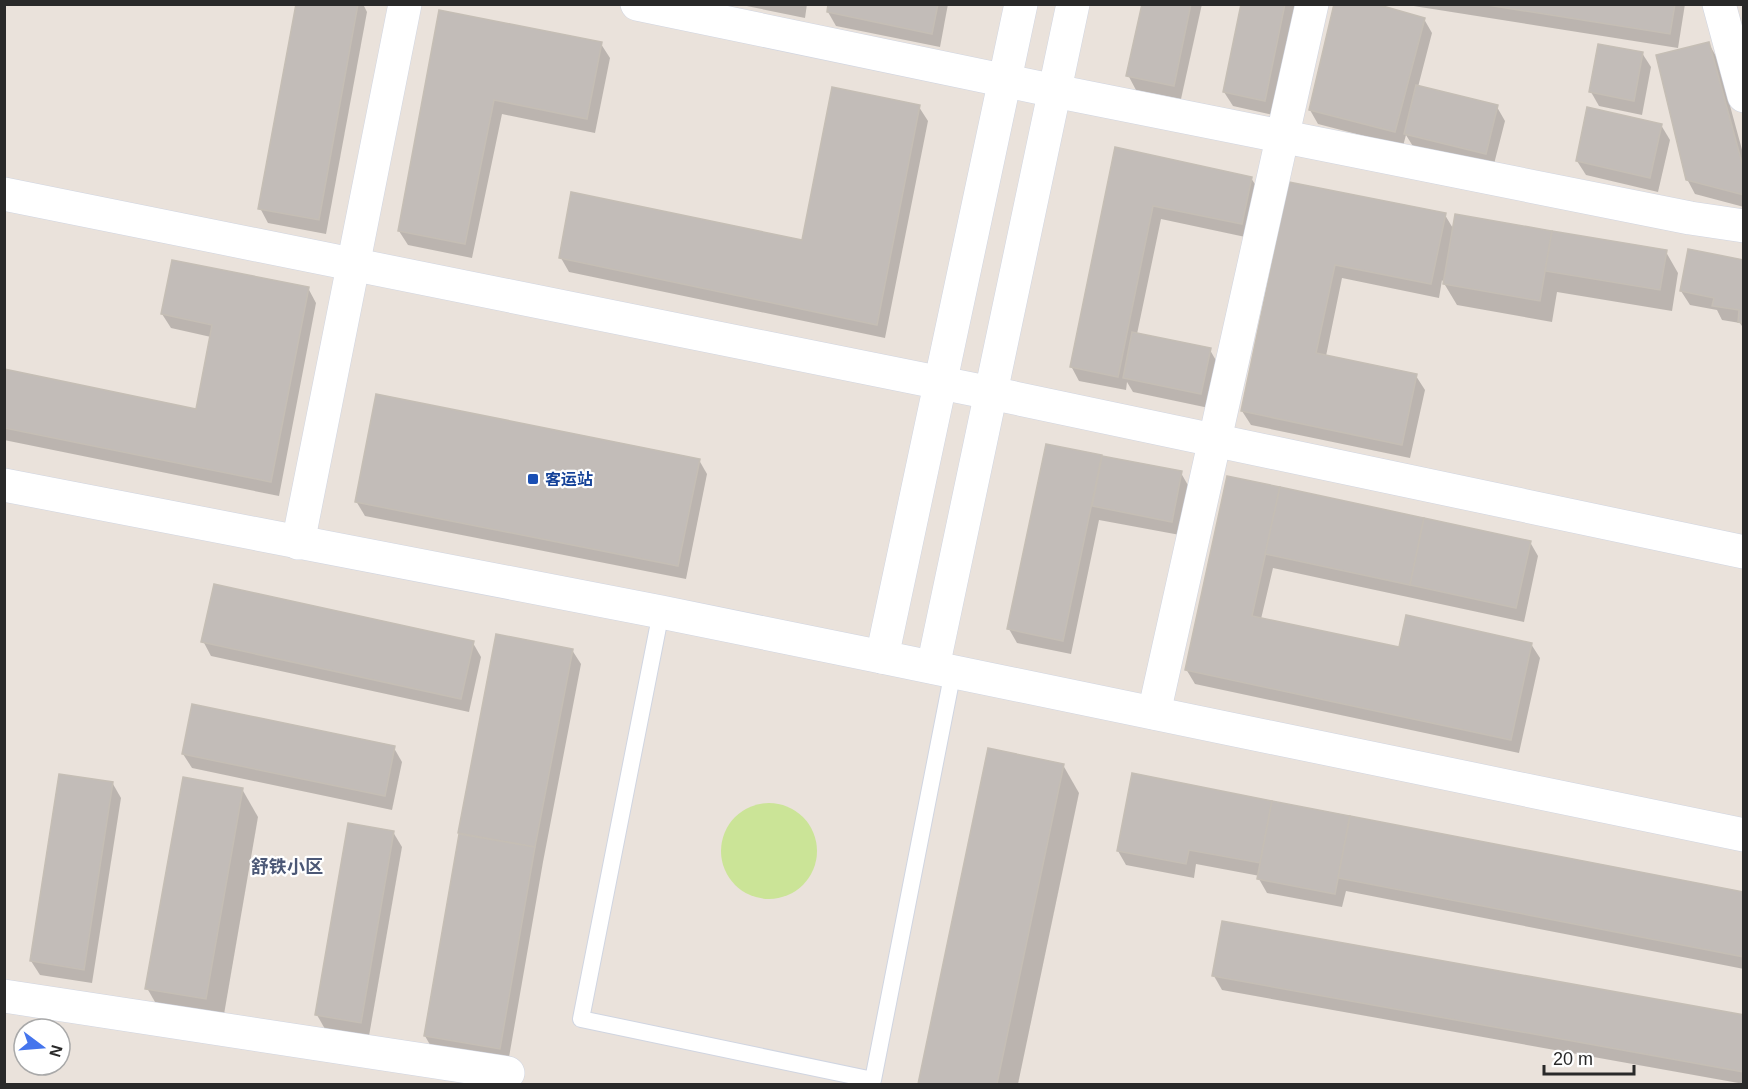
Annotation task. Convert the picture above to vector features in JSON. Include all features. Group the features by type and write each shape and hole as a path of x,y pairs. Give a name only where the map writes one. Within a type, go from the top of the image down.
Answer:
{"street":[{"path":"298,543 405,4"},
{"path":"637,4 1282,137 1690,218 1743,226"},
{"path":"882,657 1021,4"},
{"path":"943,669 991,393 1073,4"},
{"path":"1154,713 1312,4"},
{"path":"1719,4 1743,96"},
{"path":"4,194 991,393 1743,552"},
{"path":"4,485 661,612 1743,835"},
{"path":"4,996 508,1073"}],"lane":[{"path":"661,612 581,1019 873,1080 943,669"}],"green space":[{"path":"769,803 787,807 803,817 813,833 817,851 813,869 803,885 787,895 769,899 751,895 735,885 725,869 721,851 725,833 735,817 751,807"}],"building":[{"path":"296,4 358,4 319,220 258,209"},
{"path":"828,4 938,4 932,34 827,12"},
{"path":"1142,4 1191,4 1174,86 1126,76"},
{"path":"1241,4 1285,4 1265,101 1223,92"},
{"path":"1334,4 1376,4 1425,18 1395,132 1309,110"},
{"path":"1481,4 1675,4 1670,34"},
{"path":"439,10 602,42 587,119 494,100 465,244 398,231"},
{"path":"1709,42 1744,170 1744,195 1686,180 1656,55"},
{"path":"1598,44 1643,52 1634,101 1589,92"},
{"path":"1416,85 1498,105 1486,154 1404,134"},
{"path":"832,87 920,105 877,325 559,258 571,192 802,240"},
{"path":"1587,107 1662,124 1650,178 1576,161"},
{"path":"1115,147 1252,177 1242,224 1153,206 1118,377 1070,367"},
{"path":"1289,182 1446,213 1431,284 1335,265 1316,353 1417,374 1402,445 1241,411"},
{"path":"1455,214 1552,231 1540,301 1443,284"},
{"path":"1552,231 1667,250 1660,290 1545,271"},
{"path":"1688,249 1744,260 1744,323 1738,322 1739,310 1712,306 1714,298 1680,291"},
{"path":"172,260 309,287 271,482 4,428 4,369 196,409 212,325 161,314"},
{"path":"1132,332 1211,348 1201,394 1123,378"},
{"path":"376,394 700,459 678,566 355,502"},
{"path":"1046,444 1102,455 1063,641 1007,629"},
{"path":"1102,456 1182,471 1172,522 1092,506"},
{"path":"1227,476 1280,487 1252,616 1399,647 1406,615 1532,643 1511,740 1185,670"},
{"path":"1280,487 1424,518 1410,585 1265,554"},
{"path":"1424,518 1531,541 1516,608 1410,585"},
{"path":"214,584 474,641 461,699 201,642"},
{"path":"496,634 573,649 535,847 458,833"},
{"path":"192,704 395,746 385,796 182,754"},
{"path":"988,748 1064,764 997,1084 918,1084"},
{"path":"1132,773 1272,801 1260,863 1189,850 1186,864 1117,851"},
{"path":"59,774 113,782 84,970 30,961"},
{"path":"183,777 243,788 206,999 145,989"},
{"path":"1272,801 1350,816 1335,894 1257,879"},
{"path":"1350,816 1744,892 1744,957 1338,878"},
{"path":"348,823 394,831 361,1023 315,1015"},
{"path":"459,834 535,847 500,1049 424,1036"},
{"path":"1222,921 1744,1015 1744,1072 1212,976"}],"place":[{"name":"客运站","path":"533,479"}],"district":[{"name":"舒铁小区","path":"287,867"}]}
